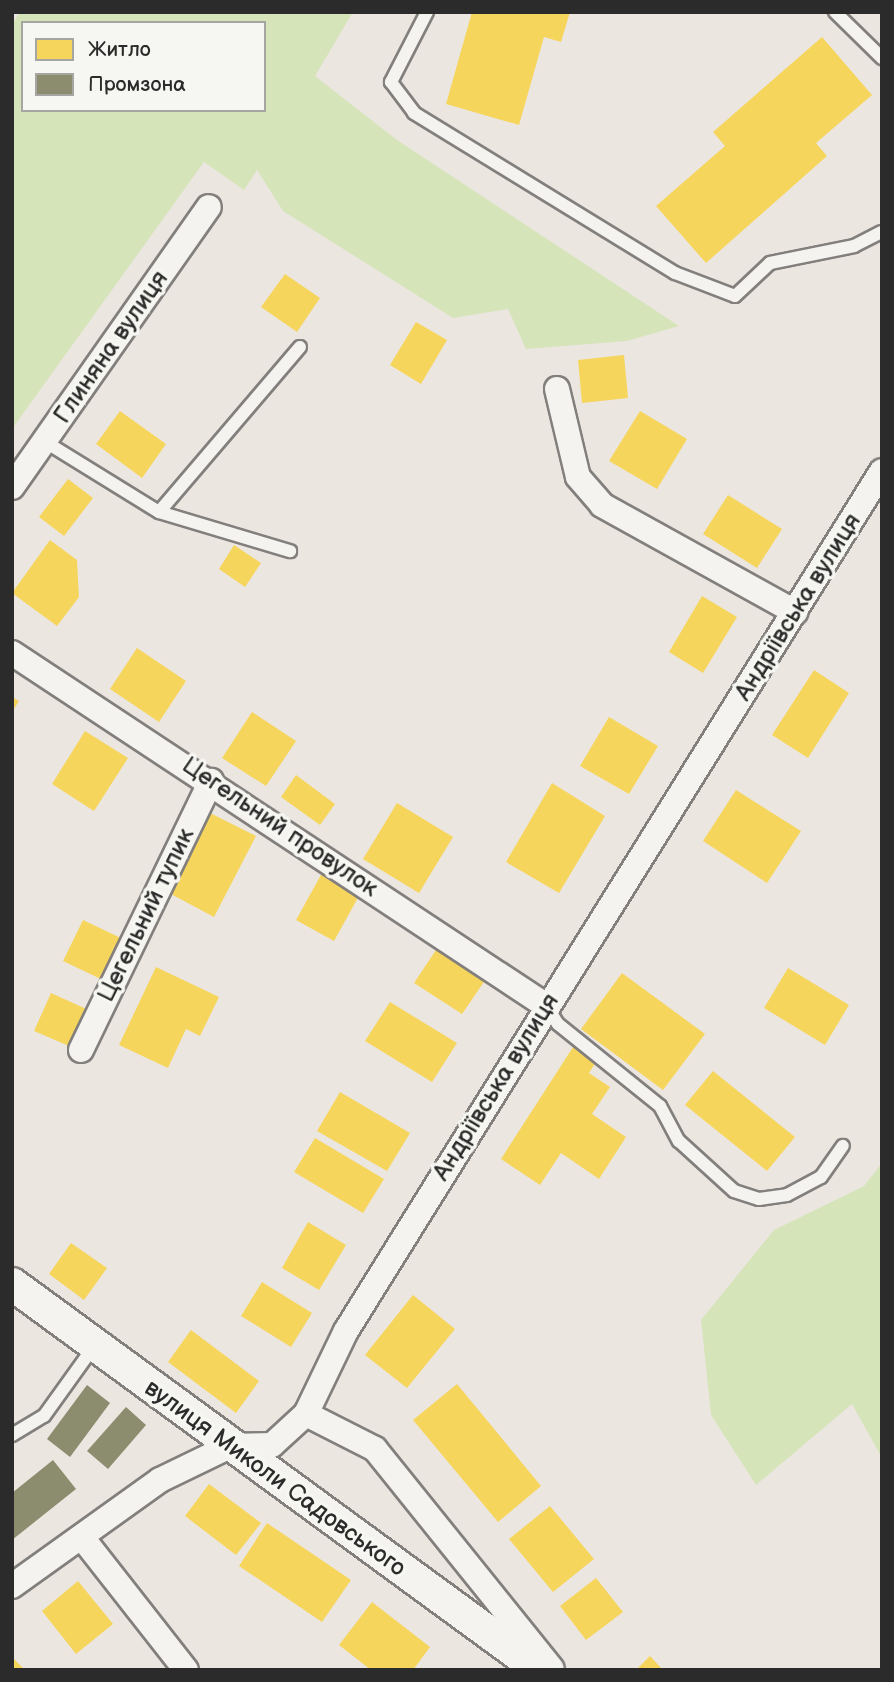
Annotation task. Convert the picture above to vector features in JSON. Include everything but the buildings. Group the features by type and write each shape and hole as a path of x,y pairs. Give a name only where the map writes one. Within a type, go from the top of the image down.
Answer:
{"street":[{"name":"Глиняна вулиця","path":"12,487 209,207"},
{"path":"556,389 578,477 603,505 795,612"},
{"name":"Андріївська вулиця","path":"12,1586 84,1540 160,1480 230,1446 272,1445 306,1414 346,1331 545,1005 882,471"},
{"name":"Цегельний провулок","path":"12,653 211,781 545,1005"},
{"name":"Цегельний тупик","path":"81,1050 211,781"},
{"name":"вулиця Миколи Садовського","path":"12,1284 230,1446 540,1670"},
{"path":"306,1414 375,1449 552,1670"},
{"path":"84,1540 186,1670"}],"lane":[{"path":"427,12 391,82 414,113 675,273 735,296 770,263 854,246 882,232"},
{"path":"835,12 882,58"},
{"path":"159,512 300,347"},
{"path":"44,441 159,512 290,551"},
{"path":"545,1005 558,1024 660,1106 679,1141 734,1191 759,1199 786,1195 821,1177 843,1146"},
{"path":"12,1435 44,1416 95,1345"}],"green space":[{"path":"20,12 353,12 315,76 397,140 679,326 627,341 526,349 508,309 453,318 283,211 257,170 244,190 204,162 12,429 12,24"},
{"path":"882,1163 882,1458 852,1404 756,1485 711,1415 701,1320 774,1230 864,1186"}]}
